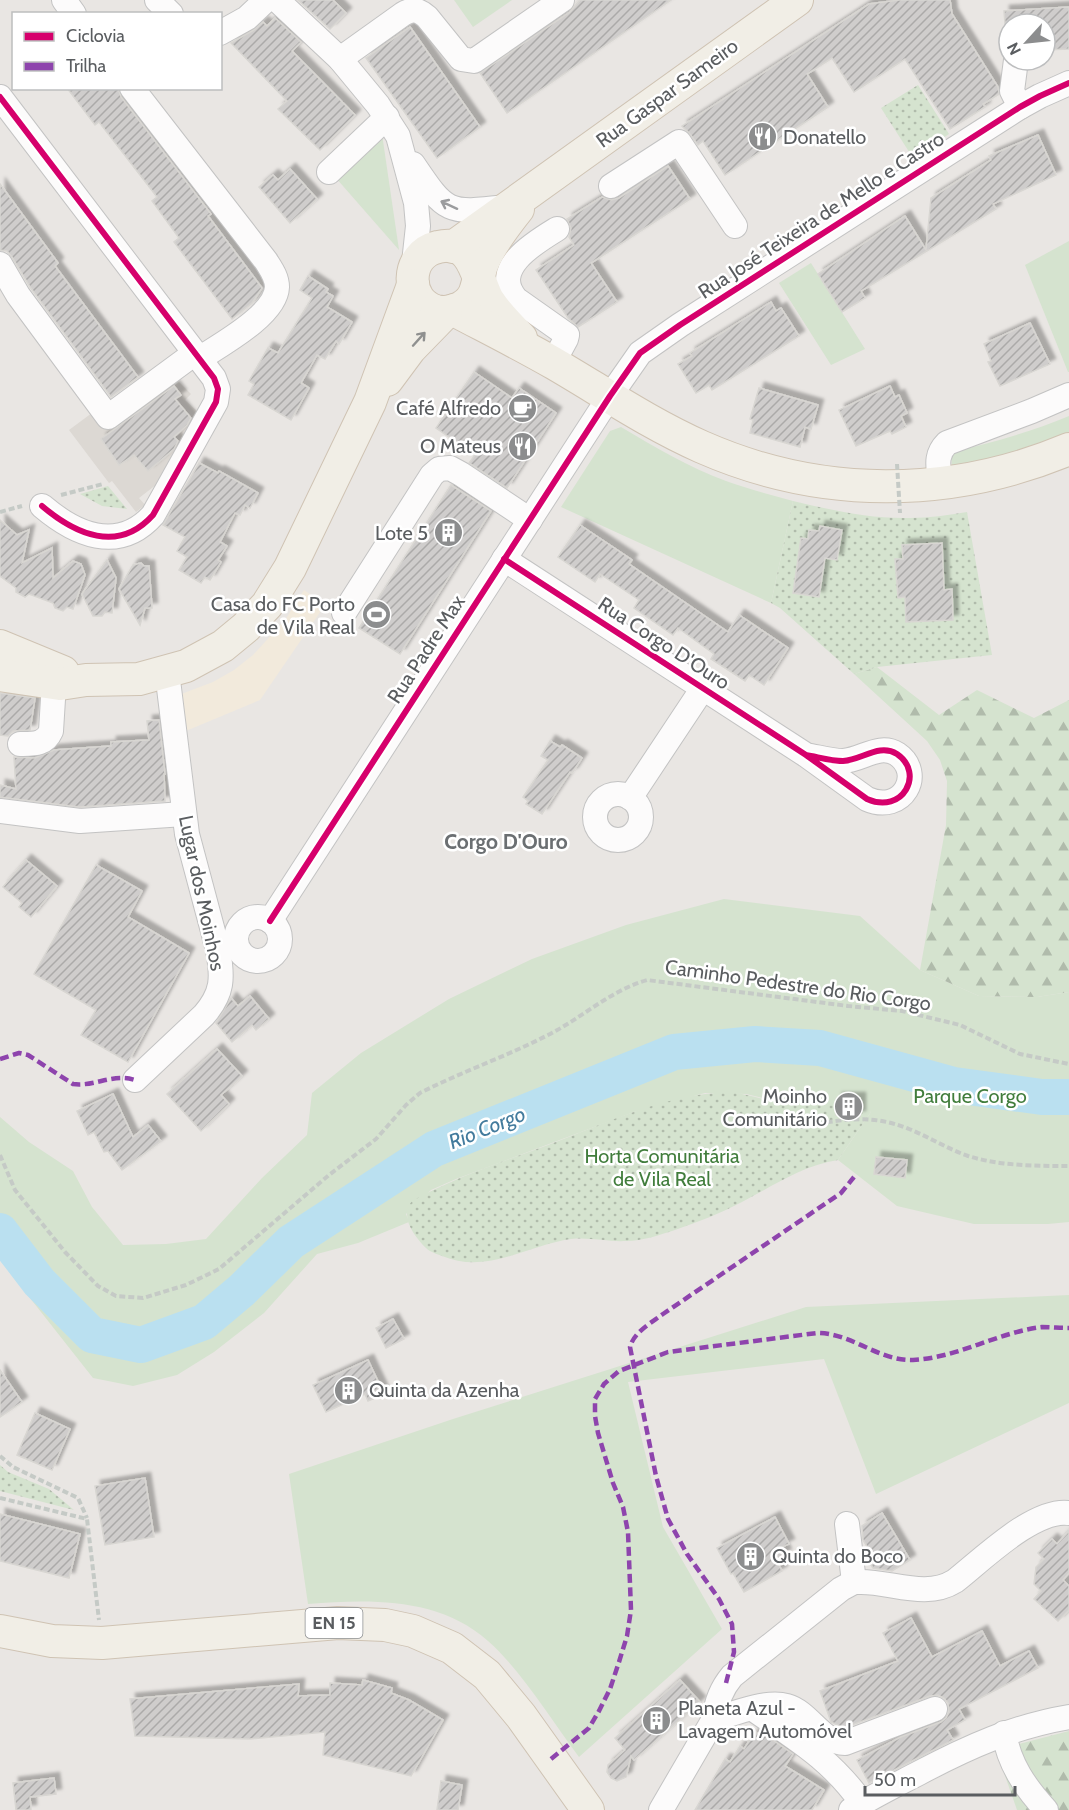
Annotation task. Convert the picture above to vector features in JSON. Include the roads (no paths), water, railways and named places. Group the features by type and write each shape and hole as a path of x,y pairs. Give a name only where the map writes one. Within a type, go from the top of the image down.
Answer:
{"main road":[{"name":"Rua Gaspar Sameiro","path":"537,187 797,0"},
{"path":"0,675 54,683 86,680 123,681 167,672 192,663 223,646 246,627 267,605 290,568 370,402 412,281 414,267 419,258 427,251 450,246 537,187"},
{"path":"370,402 411,349 450,311 464,306 472,298 477,288 478,274 493,244 537,187"},
{"path":"450,246 468,256 474,263 489,300 499,316 545,358"},
{"path":"412,281 421,301 428,307 450,311 545,358 699,446 765,470 812,480 865,486 940,484 1008,471 1069,449"},
{"path":"0,646 86,680"},
{"name":"EN 15","path":"0,1631 52,1641 102,1643 338,1623 377,1624 414,1631 452,1648 487,1675 517,1711 588,1810"}],"street":[{"path":"157,0 169,12"},
{"path":"222,32 247,18 266,0"},
{"path":"278,0 340,59 387,117 402,147 430,190 444,205 470,211 506,207"},
{"path":"340,59 403,14 415,10 427,17 461,59 474,61 562,0"},
{"path":"1014,72 1012,91 1020,107"},
{"name":"Rua José Teixeira de Mello e Castro","path":"610,396 633,362 648,347 1020,107 1069,83"},
{"path":"0,264 18,295 108,417 262,315 275,297 277,288 276,280 266,261 134,90"},
{"path":"0,97 197,356 218,389 216,402 153,515 131,533 104,537 71,527 42,506"},
{"path":"329,172 387,117"},
{"path":"611,186 679,142 735,226"},
{"path":"402,147 416,203 418,226 412,281"},
{"path":"416,203 427,223 450,246"},
{"path":"545,358 566,340 567,335 516,299 510,292 507,279 513,264 522,254 557,229"},
{"path":"940,484 938,459 940,450 947,443 1069,395"},
{"name":"Rua Padre Max","path":"270,921 610,396"},
{"path":"344,613 432,475 439,469 450,468 461,474 530,520"},
{"name":"Rua Corgo D'Ouro","path":"504,559 806,755"},
{"name":"Lugar dos Moinhos","path":"135,1080 204,1015 220,989 218,950 189,842 184,814 167,672"},
{"path":"20,744 43,742 49,737 54,683"},
{"path":"630,798 703,688"},
{"path":"0,811 80,821 184,814"},
{"path":"662,1810 714,1719 722,1690 737,1671 832,1595 854,1582 921,1590 942,1587 955,1581 1029,1524 1049,1515 1069,1513"},
{"path":"848,1524 854,1582"},
{"path":"714,1719 753,1709 786,1706 801,1714 833,1740 845,1743 934,1709"},
{"path":"753,1709 827,1761 841,1775 856,1807 954,1754 1004,1733 1069,1717"},
{"path":"1004,1733 1007,1750 1021,1780 1046,1810"}],"waterway":[{"name":"Rio Corgo","path":"0,1231 39,1282 92,1335 141,1345 204,1322 242,1290 291,1242 434,1149 674,1052 755,1044 820,1048 954,1085 1042,1097 1069,1097"}],"place":[{"name":"Donatello","path":"762,137"},
{"name":"Café Alfredo","path":"522,408"},
{"name":"O Mateus","path":"522,446"},
{"name":"Lote 5","path":"449,533"},
{"name":"Casa do FC Porto de Vila Real","path":"376,615"},
{"name":"Moinho Comunitário","path":"848,1107"},
{"name":"Quinta da Azenha","path":"348,1390"},
{"name":"Quinta do Boco","path":"751,1556"},
{"name":"Planeta Azul - Lavagem Automóvel","path":"657,1720"}],"district":[{"name":"Corgo D'Ouro","path":"506,842"}],"park label":[{"name":"Parque Corgo","path":"970,1096"},
{"name":"Horta Comunitária de Vila Real","path":"662,1168"}]}
